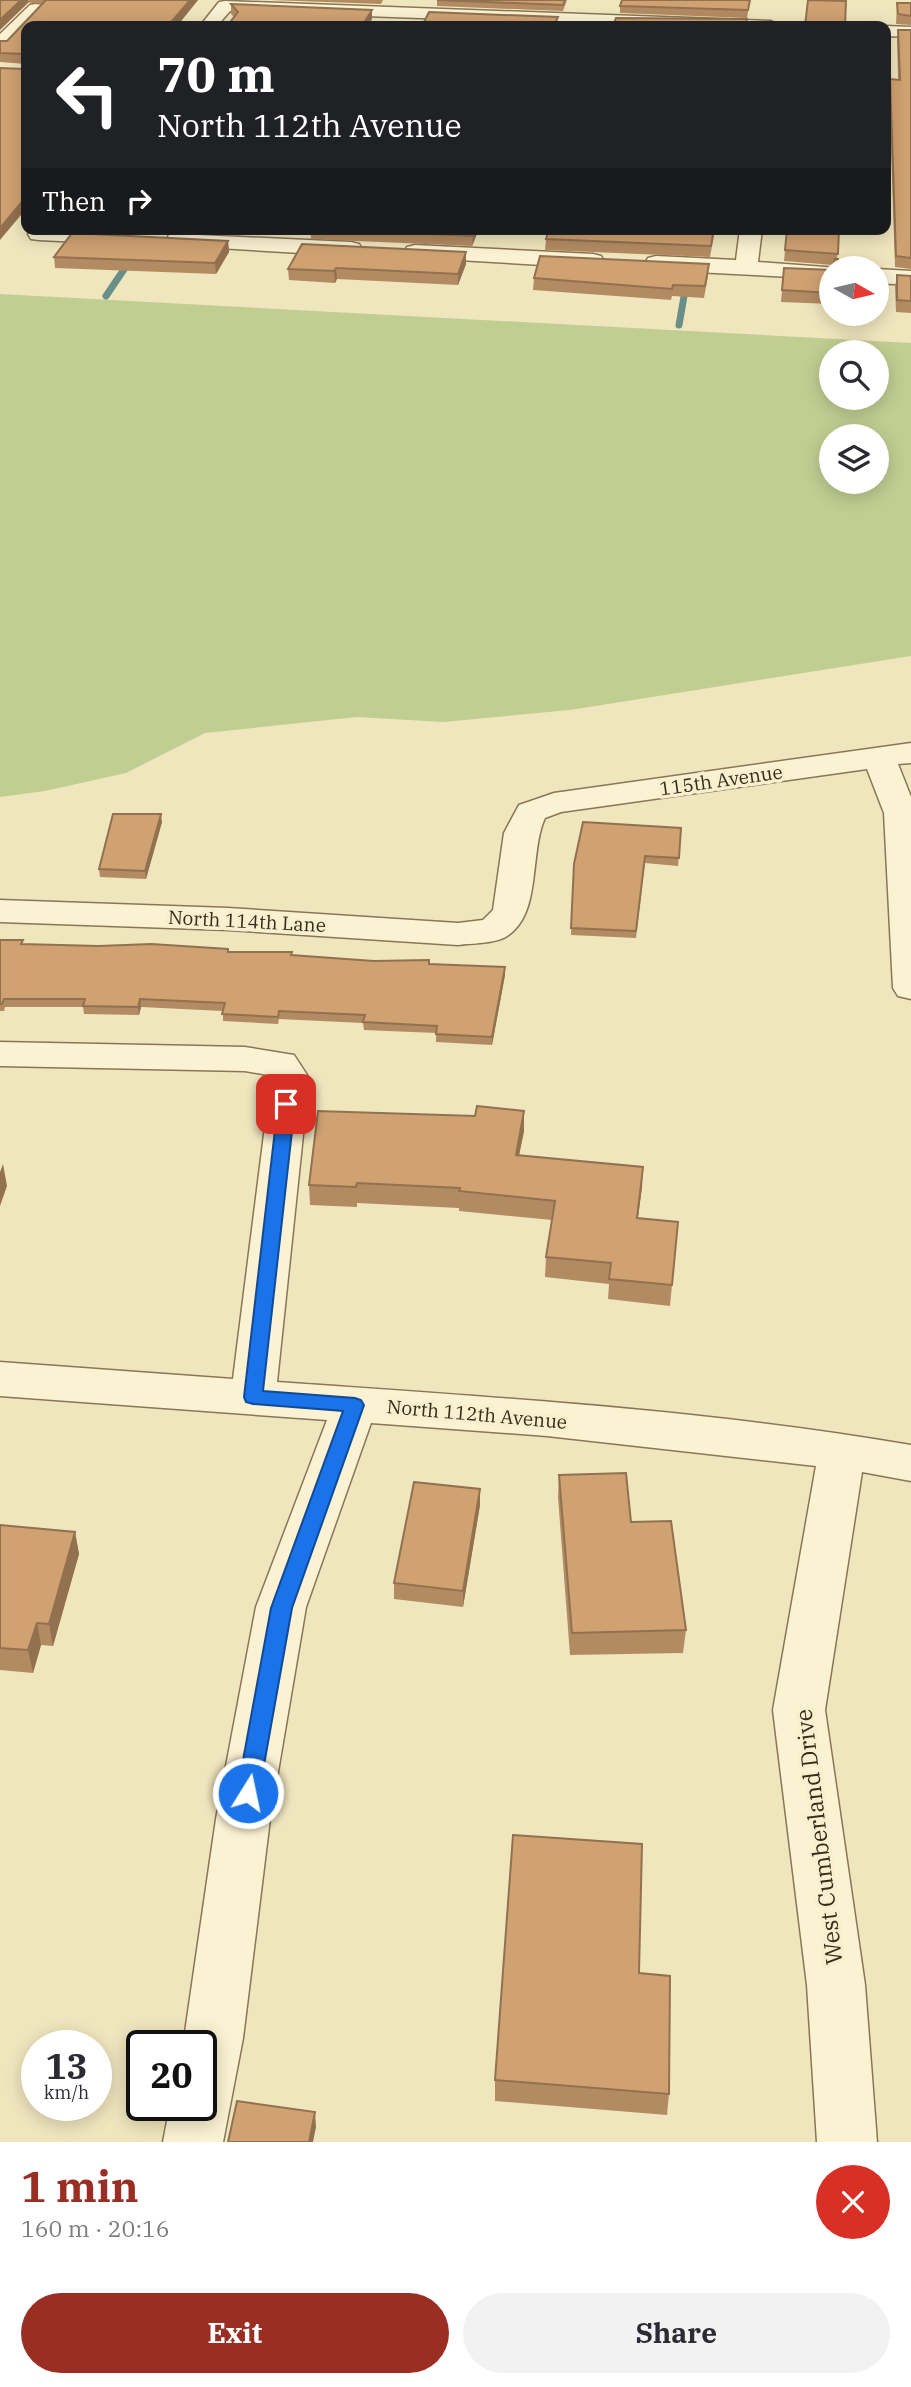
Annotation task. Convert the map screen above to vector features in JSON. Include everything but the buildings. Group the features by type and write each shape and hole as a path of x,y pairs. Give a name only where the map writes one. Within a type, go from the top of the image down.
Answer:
{"street":[{"path":"212,21 225,6 311,4 400,19 494,21"},
{"path":"12,8 36,9 24,21"},
{"path":"0,44 21,24"},
{"path":"891,31 911,32"},
{"path":"88,235 150,239 274,237 373,250"},
{"path":"746,267 750,235"},
{"path":"398,251 508,247 608,261"},
{"path":"635,262 819,271"},
{"path":"889,277 911,278"},
{"path":"895,756 911,988"},
{"name":"115th Avenue","path":"494,929 510,912 521,833 531,812 554,803 895,756"},
{"name":"North 114th Lane","path":"0,911 228,919 458,934 494,929"},
{"path":"0,1054 244,1059 280,1064 290,1077 253,1397"},
{"name":"North 112th Avenue","path":"0,1378 547,1419 842,1451 911,1463"},
{"path":"215,2030 243,1819 281,1608 355,1405"},
{"name":"West Cumberland Drive","path":"842,1451 799,1710 836,1984 847,2142"},
{"path":"193,2142 197,2121"}],"green space":[{"path":"0,294 855,340 819,340 819,410 889,410 889,342 911,343 911,656 570,710 443,722 357,717 205,733 126,773 45,791 0,797"}],"waterway":[{"path":"106,296 129,262"},
{"path":"679,325 686,285"}],"route":[{"path":"248,1793 281,1608 355,1405 253,1397 286,1104"}]}
